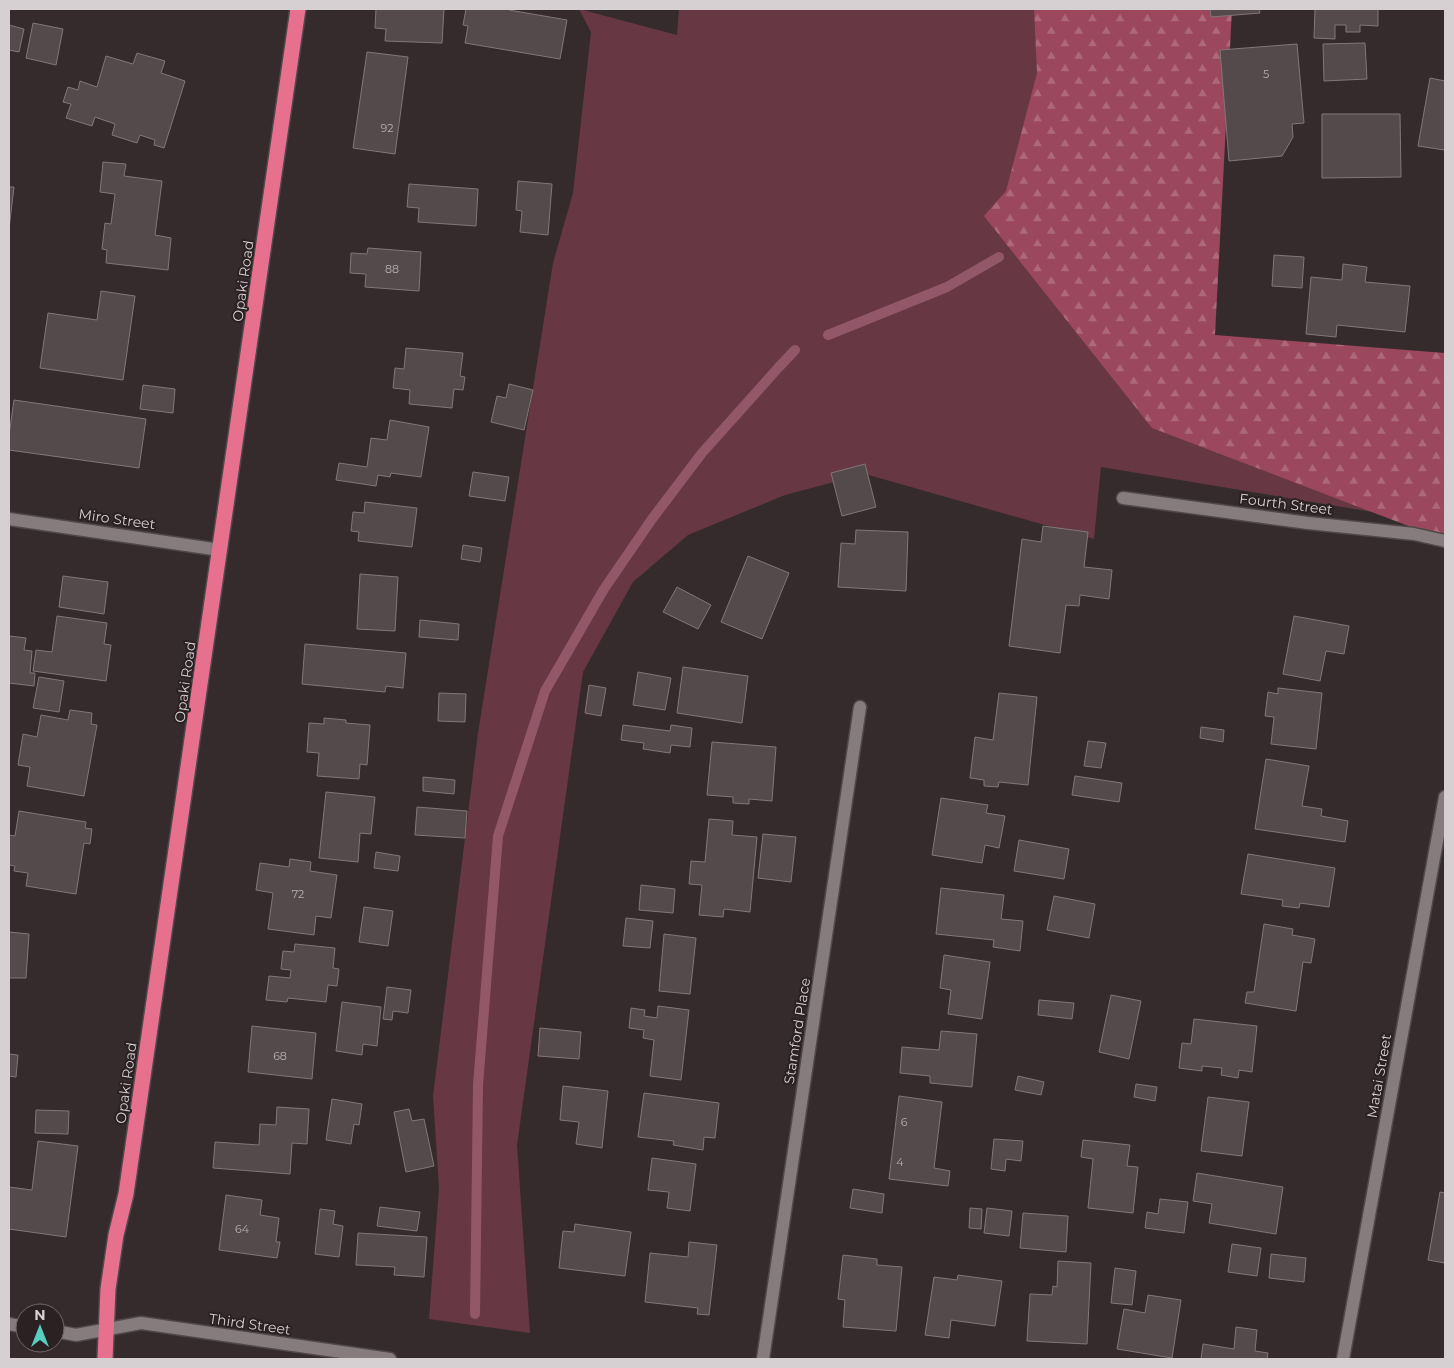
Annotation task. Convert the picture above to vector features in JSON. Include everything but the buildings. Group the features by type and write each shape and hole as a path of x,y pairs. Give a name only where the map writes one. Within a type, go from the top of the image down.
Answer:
{"highway":[{"name":"Opaki Road","path":"105,1359 110,1280 116,1235 128,1184 298,9"}],"street":[{"name":"Fourth Street","path":"1123,498 1308,523 1414,534 1445,541"},
{"name":"Miro Street","path":"9,518 220,550"},
{"name":"Stamford Place","path":"763,1359 860,707"},
{"name":"Matai Street","path":"1343,1359 1445,797"},
{"name":"Third Street","path":"65,1332 76,1334 141,1322 390,1359"}],"shaded area":[{"path":"579,9 677,35 679,9 1195,9 1197,347 1445,524 1101,467 1094,539 865,474 785,495 688,535 633,582 583,672 517,1145 530,1333 429,1319 439,1188 433,1096 478,733 553,263 573,193 591,32"}],"green space":[{"path":"1034,9 1232,9 1215,335 1445,353 1445,540 1152,428 984,216 1006,191 1037,73"}],"waterway":[{"path":"828,335 947,287 999,257"},
{"path":"475,1314 478,1085 498,836 545,691 604,589 652,519 702,453 795,350"}]}
